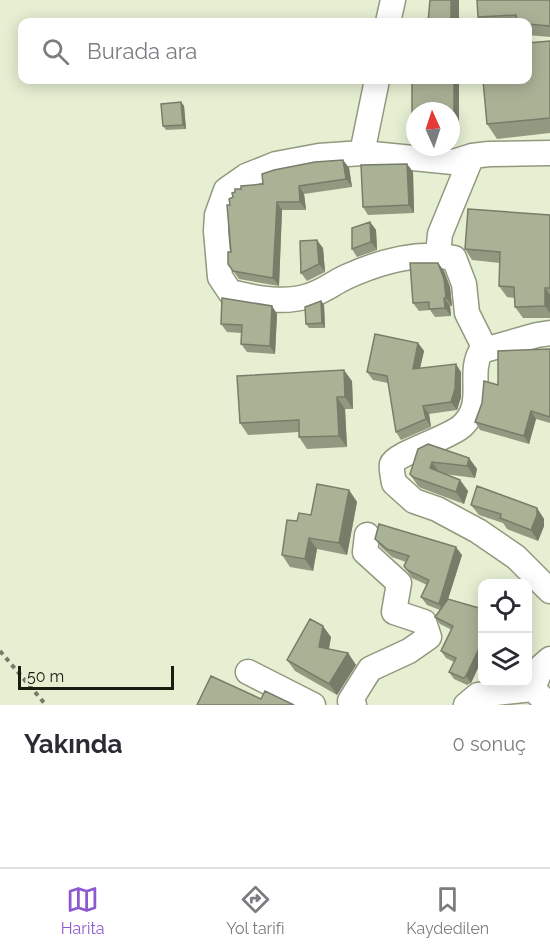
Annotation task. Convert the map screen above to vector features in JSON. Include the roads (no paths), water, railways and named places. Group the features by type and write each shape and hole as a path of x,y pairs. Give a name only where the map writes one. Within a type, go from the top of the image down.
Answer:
{"street":[{"path":"389,18 393,0"},
{"path":"362,153 376,84"},
{"path":"486,349 467,313 464,284 454,258 438,255 418,256 380,265 344,278 327,289 306,297 282,300 250,297 230,292 220,277 217,215 226,190 246,176 276,164 319,156 362,153 453,162 472,156 512,152 550,153"},
{"path":"438,255 440,234 472,156"},
{"path":"550,333 481,351 477,358 476,401 472,413 462,426 437,441 396,458 392,465 393,483 414,501 437,509 478,531 516,557 550,591"},
{"path":"350,704 370,669 409,651 429,638 424,622 394,612 399,583 365,552 367,534"},
{"path":"466,705 478,695 541,697 542,666 550,659"},
{"path":"248,672 313,705"}]}
